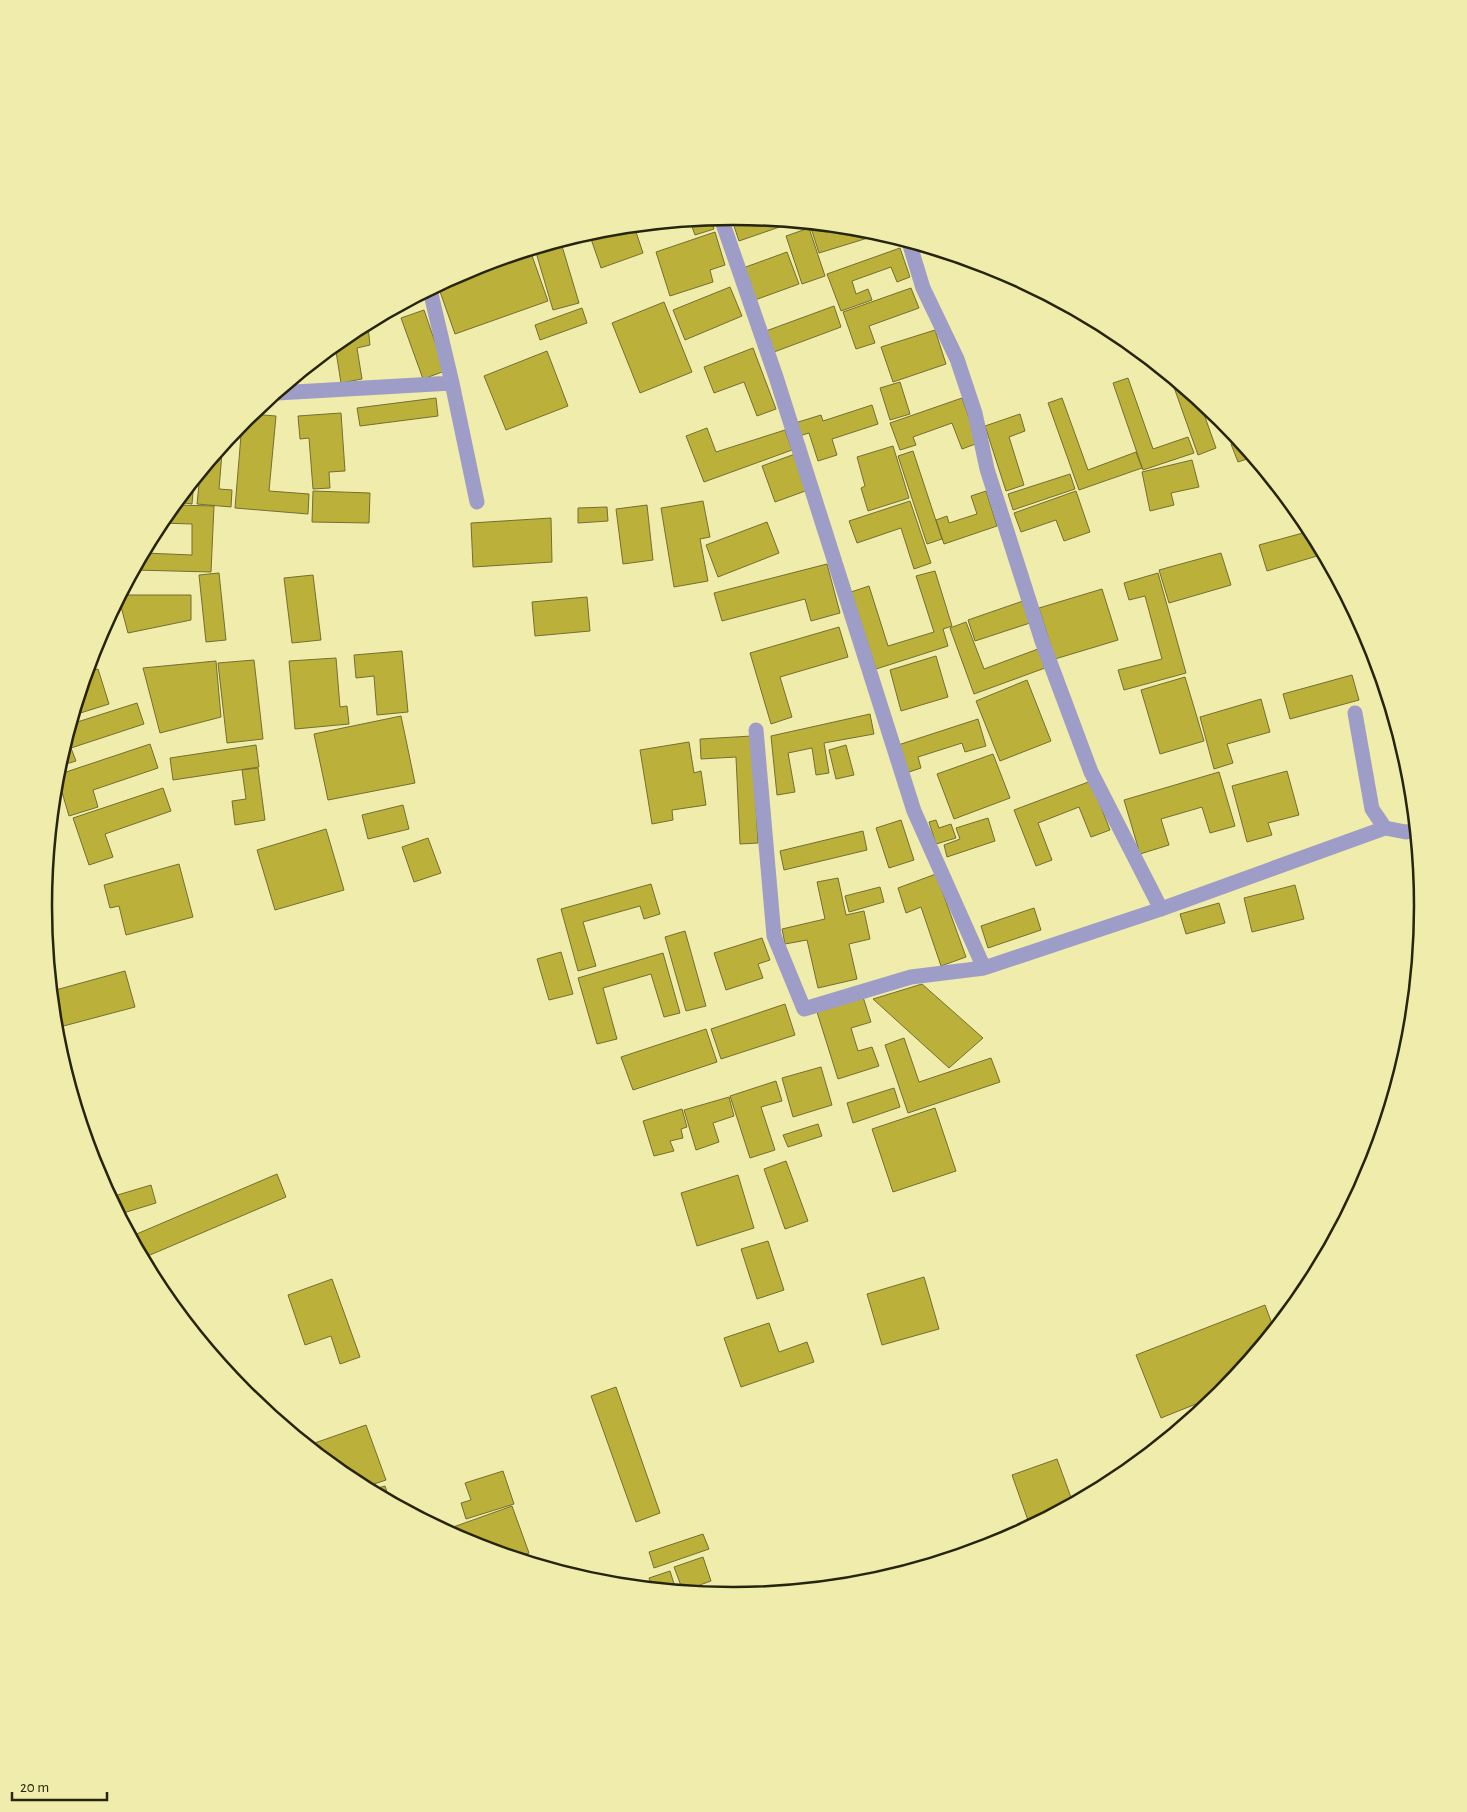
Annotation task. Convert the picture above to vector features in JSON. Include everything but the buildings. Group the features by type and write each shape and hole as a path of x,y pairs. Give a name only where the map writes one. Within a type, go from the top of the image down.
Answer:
{"street":[{"path":"724,225 776,377 914,811 984,968"},
{"path":"911,248 923,288 957,359 975,413 987,469 1042,641 1091,772 1161,909"},
{"path":"431,295 477,502"},
{"path":"286,393 452,384"},
{"path":"1355,713 1372,809 1385,828"},
{"path":"756,730 774,936 804,1009 911,978 984,968 1161,909 1385,828 1410,831"}]}
